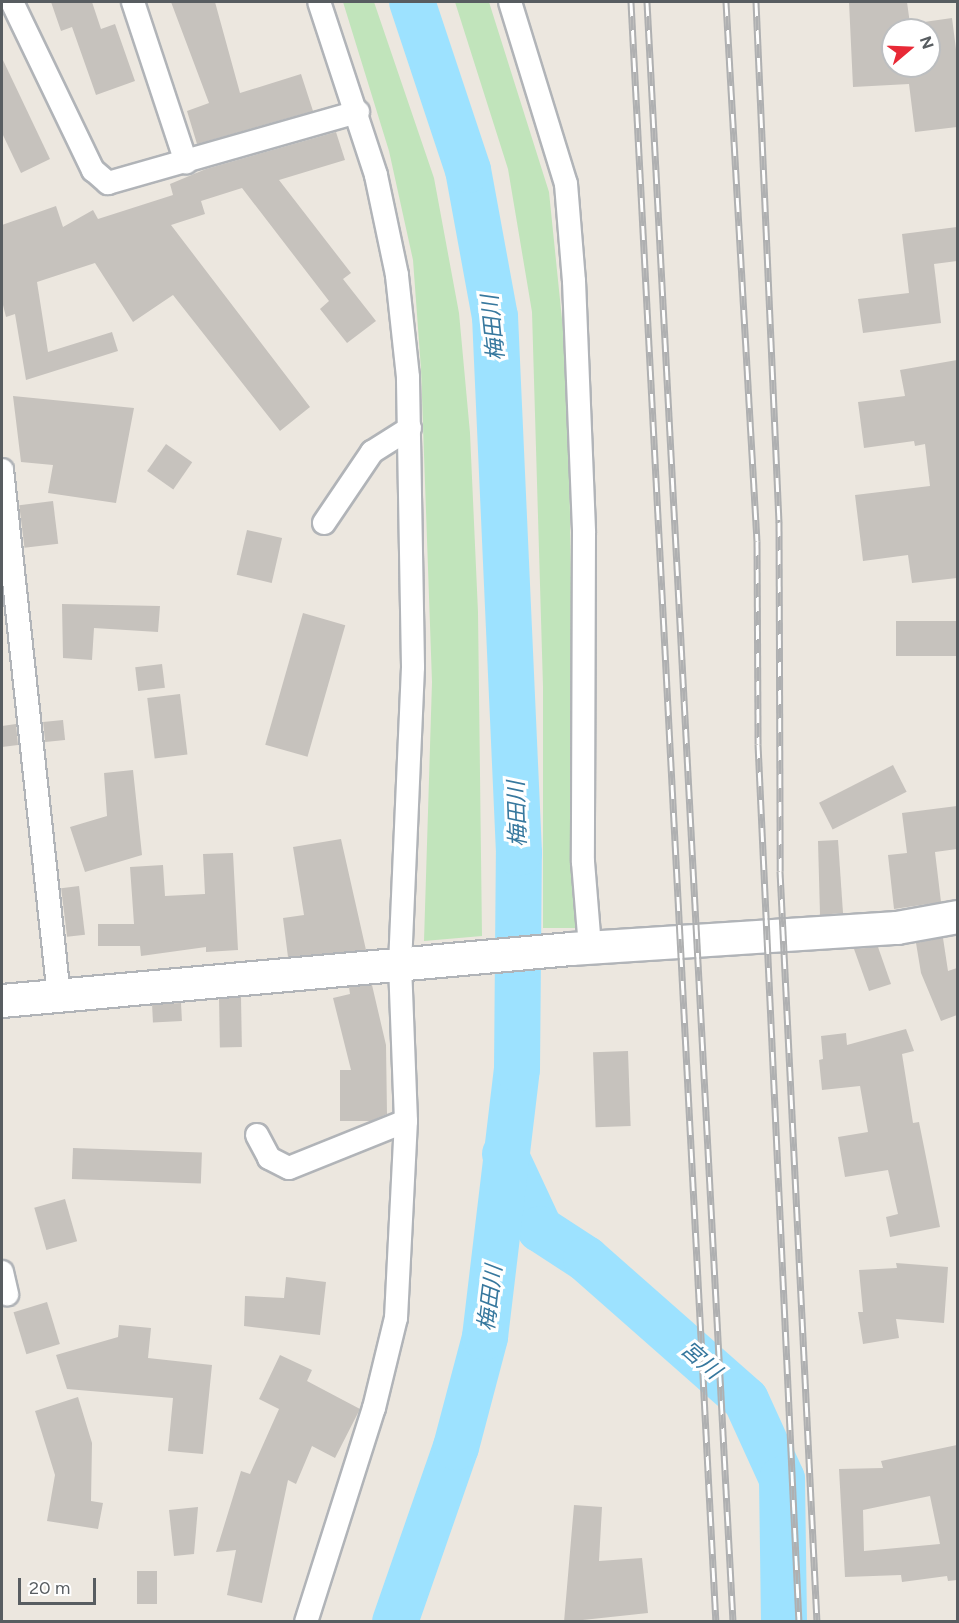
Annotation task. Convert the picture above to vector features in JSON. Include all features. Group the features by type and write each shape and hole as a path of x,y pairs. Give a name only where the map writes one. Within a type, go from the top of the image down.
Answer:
{"street":[{"path":"12,2 102,181 115,184 358,112"},
{"path":"133,2 186,162"},
{"path":"306,1622 374,1408 396,1318 411,964 410,428 397,275 358,112 319,2"},
{"path":"510,2 558,154 568,206 581,374 582,862 580,949"},
{"path":"324,523 372,452 410,428"},
{"path":"2,470 9,614 59,996"},
{"path":"2,1001 580,949 897,928 957,917"},
{"path":"257,1135 269,1158 289,1168 406,1121"},
{"path":"2,1272 7,1294"}],"green space":[{"path":"343,2 374,2 434,178 459,313 470,433 478,612 482,936 424,941 432,682 421,369 413,260 389,151"},
{"path":"455,2 489,2 549,192 568,378 576,928 543,928 543,687 532,312 508,169"}],"building":[{"path":"51,2 92,2 101,29 115,24 135,81 96,95 72,27 61,31"},
{"path":"171,2 215,2 240,93 301,74 313,111 197,144 187,111 209,103"},
{"path":"849,2 907,2 909,18 881,18 881,78 941,78 941,20 952,18 957,57 957,127 915,132 909,84 853,87"},
{"path":"2,58 50,159 21,173 2,133"},
{"path":"336,132 345,160 279,180 351,273 343,279 376,321 347,343 320,309 329,301 242,188 201,201 205,214 171,225 310,407 280,431 173,295 133,322 95,263 37,282 48,352 112,332 118,351 26,380 15,314 6,317 2,301 2,225 56,206 63,227 93,210 98,219 173,195 170,184 206,169"},
{"path":"957,227 957,261 934,264 941,323 863,333 858,299 909,293 902,234"},
{"path":"957,360 957,578 912,583 908,555 863,561 855,495 930,486 925,444 915,446 914,441 864,448 858,402 905,396 900,370"},
{"path":"13,396 134,408 116,503 48,493 53,465 21,462"},
{"path":"166,444 192,462 173,489 147,471"},
{"path":"53,501 58,544 24,548 19,505"},
{"path":"247,530 282,538 272,583 237,575"},
{"path":"62,604 160,606 158,632 94,628 92,660 63,658"},
{"path":"303,613 345,625 308,757 265,745"},
{"path":"896,621 957,621 957,656 896,656"},
{"path":"162,664 165,688 138,691 135,667"},
{"path":"180,694 187,755 155,759 147,698"},
{"path":"63,720 65,740 45,742 43,722"},
{"path":"16,724 18,745 2,747 2,726"},
{"path":"893,765 907,792 833,829 819,803"},
{"path":"133,770 142,855 85,872 70,827 107,816 104,773"},
{"path":"957,806 957,849 935,852 941,902 894,909 888,855 907,853 902,813"},
{"path":"341,839 366,950 288,957 283,918 304,915 293,847"},
{"path":"838,840 843,913 820,915 818,841"},
{"path":"233,853 238,950 206,952 206,947 141,956 140,946 98,946 98,924 134,924 130,867 163,865 165,896 205,894 203,854"},
{"path":"79,886 85,935 67,937 61,888"},
{"path":"943,938 948,971 957,968 957,1015 941,1021 921,973 916,943"},
{"path":"878,947 891,984 869,991 854,949"},
{"path":"372,985 386,1045 387,1114 371,1121 340,1121 340,1070 351,1070 333,998 350,994 349,987"},
{"path":"219,997 241,997 242,1047 220,1047"},
{"path":"181,1003 182,1021 153,1022 152,1005"},
{"path":"906,1029 914,1051 902,1054 913,1123 919,1122 940,1227 890,1237 886,1217 898,1214 888,1170 845,1177 838,1137 868,1132 860,1086 822,1090 819,1060 823,1059 821,1036 846,1033 847,1045"},
{"path":"628,1051 631,1126 596,1127 593,1052"},
{"path":"73,1148 202,1153 201,1183 72,1179"},
{"path":"65,1199 77,1241 46,1250 34,1208"},
{"path":"896,1263 948,1267 944,1323 896,1319 899,1338 863,1344 858,1312 863,1312 859,1270 897,1268"},
{"path":"286,1277 326,1282 320,1335 244,1326 245,1296 284,1298"},
{"path":"47,1302 60,1344 26,1354 14,1312"},
{"path":"119,1325 151,1328 148,1358 212,1365 203,1454 168,1451 173,1398 67,1389 56,1355 118,1337"},
{"path":"280,1355 312,1370 307,1381 360,1409 335,1458 312,1446 296,1484 288,1480 262,1603 227,1595 236,1550 216,1552 241,1471 250,1474 279,1409 259,1399"},
{"path":"78,1397 92,1443 91,1501 103,1503 98,1529 47,1521 55,1475 35,1411"},
{"path":"957,1445 957,1580 948,1581 947,1576 902,1582 901,1575 845,1577 839,1469 883,1468 881,1461","holes":["930,1496 940,1544 864,1551 863,1510"]},
{"path":"574,1505 602,1507 599,1561 642,1558 648,1613 564,1622"},
{"path":"198,1507 194,1554 174,1556 169,1510"},
{"path":"137,1571 157,1571 157,1604 137,1604"}],"waterway":[{"name":"梅田川","path":"395,1622 456,1447 485,1337 517,1069 519,853 495,317 468,170 412,2"},
{"name":"宮川","path":"505,1154 540,1229 586,1259 746,1400 782,1479 784,1622"}],"railway":[{"path":"631,2 716,1622"},
{"path":"647,2 733,1622"},
{"path":"726,2 757,541 758,744 799,1622"},
{"path":"756,2 779,522 780,871 817,1622"}]}
